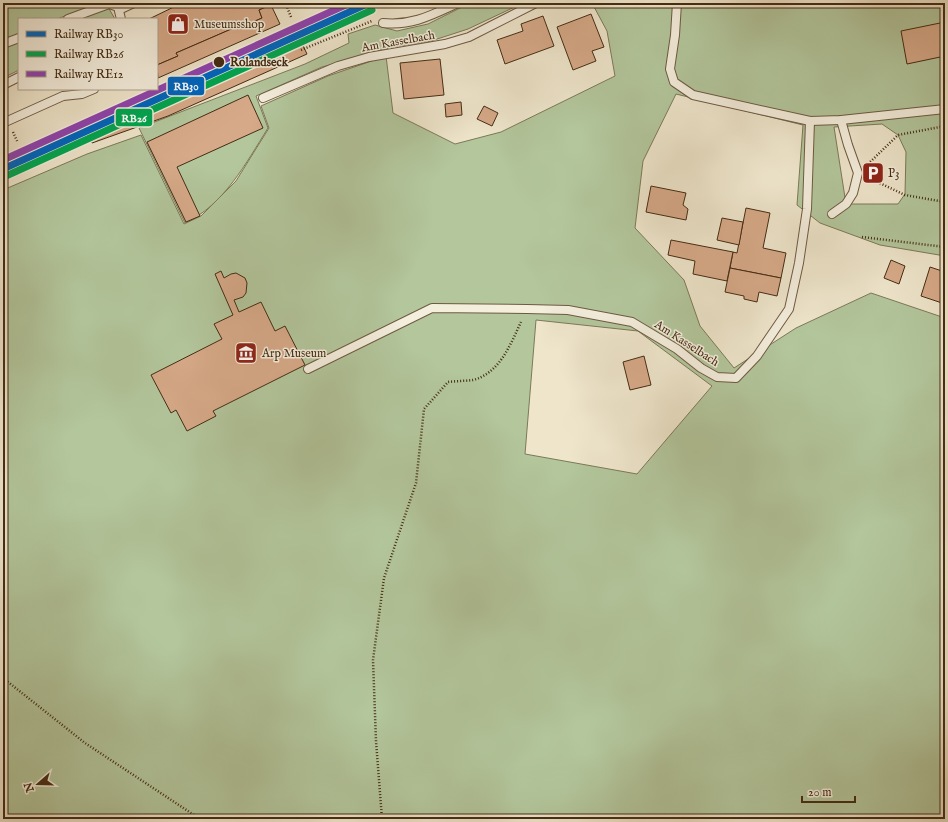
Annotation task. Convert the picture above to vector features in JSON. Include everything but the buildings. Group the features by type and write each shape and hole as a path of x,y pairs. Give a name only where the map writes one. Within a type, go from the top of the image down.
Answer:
{"lane":[{"path":"119,10 134,3"},
{"name":"Am Kasselbach","path":"383,23 400,25 426,17 458,3"},
{"name":"Am Kasselbach","path":"263,98 306,79 363,59 445,44 469,37 536,3"},
{"path":"676,3 675,35 670,69 674,82 693,96 810,121 841,120 945,109"},
{"path":"71,18 109,4 115,5 119,10 121,18"},
{"path":"3,44 18,38"},
{"path":"3,85 18,78"},
{"path":"3,123 63,96 82,94 92,90"},
{"path":"832,214 846,204 853,193 858,173 841,120"},
{"name":"Am Kasselbach","path":"308,369 432,308 528,309 568,310 632,322 677,349 701,368 717,377 736,378 757,356 789,309 799,263 807,209 810,121"}],"path":[{"path":"291,17 287,7 296,3"},
{"path":"301,50 374,20"},
{"path":"945,126 898,135 858,173 905,194 945,202"},
{"path":"862,237 945,247"},
{"path":"382,819 376,741 373,660 384,578 416,483 424,410 448,382 473,380 492,372 507,352 528,309"},
{"path":"3,678 86,743 200,819"}],"green space":[{"path":"3,3 99,3 60,18 18,18 18,34 3,40"},
{"path":"470,3 523,3 468,29 431,41 392,47 322,67 256,96 268,128 242,169 223,194 199,215 185,223 139,128 305,64 349,43 348,34 375,25 397,31 428,24"},
{"path":"592,3 945,3 945,256 880,245 820,223 797,205 803,125 676,94 643,161 635,228 684,280 700,326 734,368 796,328 871,293 945,318 945,819 3,819 3,190 87,154 141,135 184,224 201,216 236,181 269,128 261,106 328,76 386,56 393,113 455,144 501,132 615,76 607,31","holes":["882,124 898,135 906,152 905,194 898,204 846,204 834,127","536,320 638,331 712,386 637,474 525,454"]},
{"path":"108,7 114,18 80,18"},
{"path":"18,41 18,70 3,78 3,47"}],"rail line":[{"name":"RE12","path":"158,90 350,3"},
{"name":"RB30","path":"3,169 369,3"},
{"name":"RB26","path":"6,176 372,10"},
{"name":"RE12","path":"3,160 158,90"}],"place":[{"name":"Museumsshop","path":"178,24"},
{"name":"Rolandseck","path":"219,62"},
{"name":"P3","path":"873,173"},
{"name":"Arp Museum","path":"246,353"}]}
